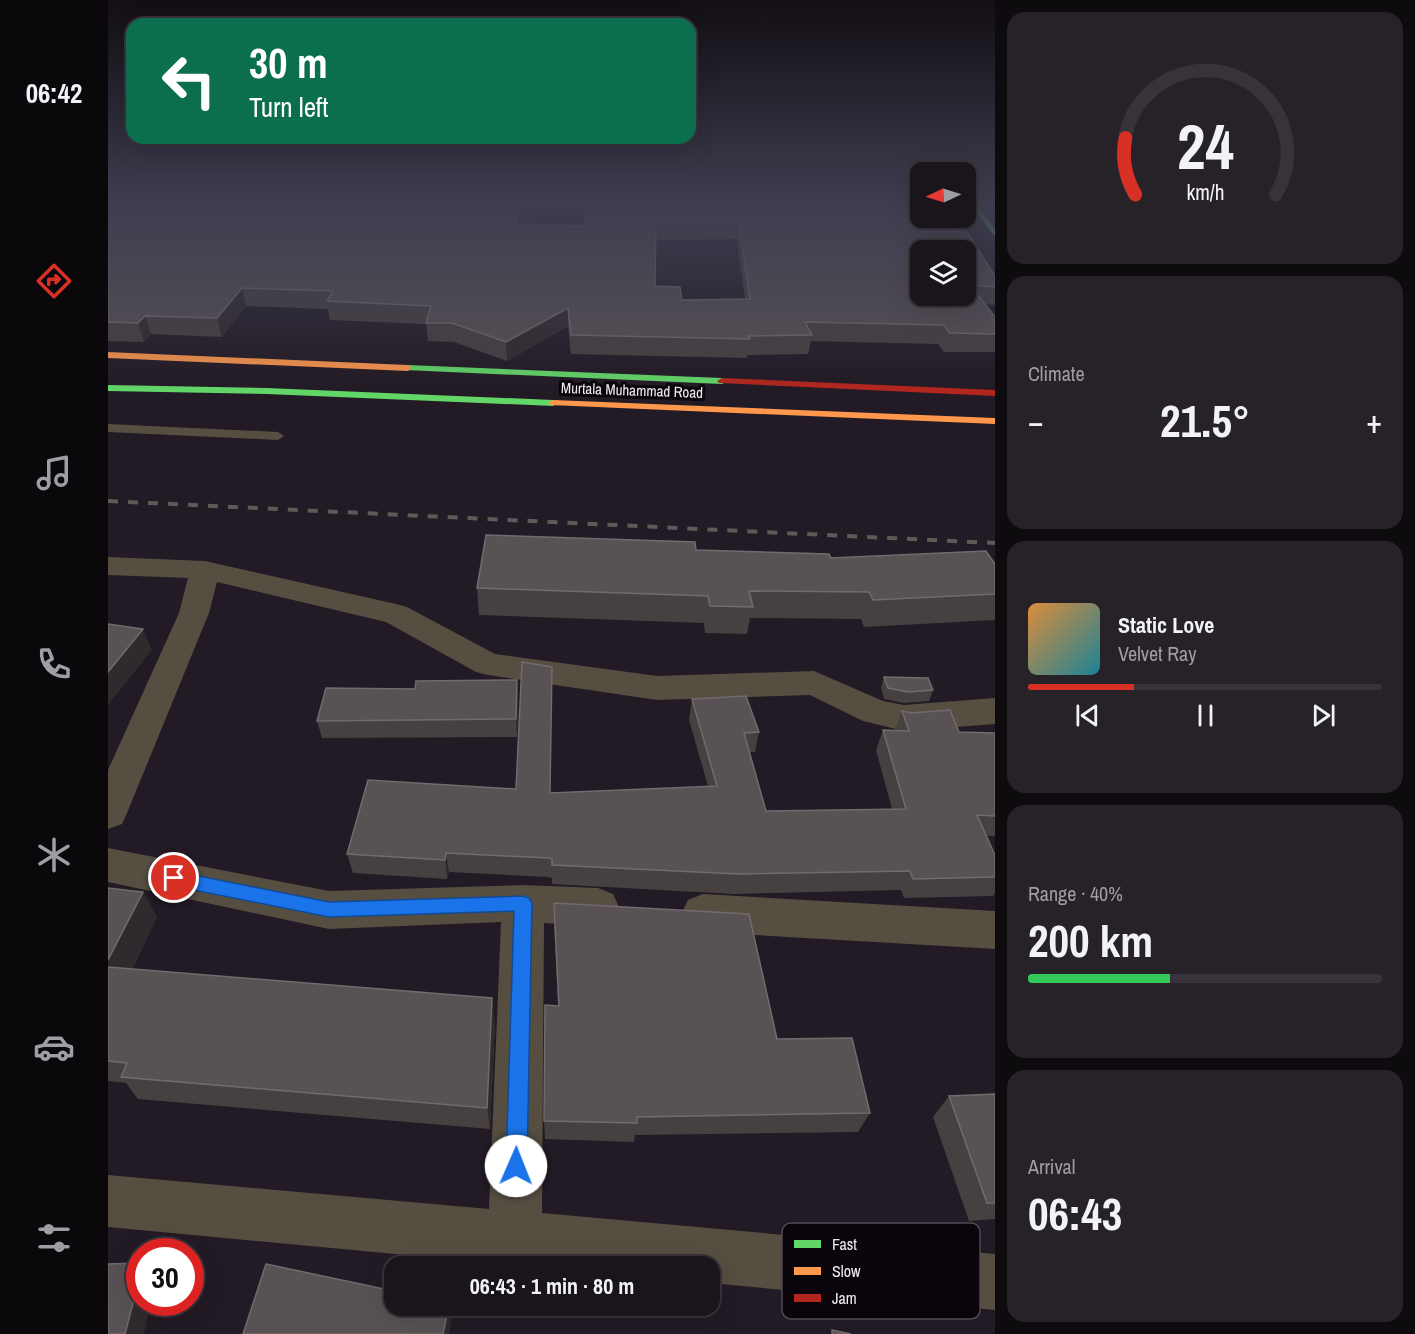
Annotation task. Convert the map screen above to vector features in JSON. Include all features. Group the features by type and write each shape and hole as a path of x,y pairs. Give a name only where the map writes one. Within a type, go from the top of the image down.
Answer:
{"main road":[{"name":"Murtala Muhammad Road","path":"108,355 286,365 995,393"},
{"name":"Murtala Muhammad Road","path":"108,366 181,369 286,365"},
{"name":"Murtala Muhammad Road","path":"108,376 212,382 267,392"},
{"name":"Murtala Muhammad Road","path":"108,388 267,392 995,421"}],"street":[{"path":"108,566 204,570 396,614 488,664 657,688 814,683 875,712 904,718 995,711"},
{"path":"108,813 194,613 204,570"},
{"path":"108,865 329,910 523,903 995,930"},
{"path":"515,1236 523,903"},
{"path":"108,1201 782,1262"},
{"path":"980,1281 995,1282"}],"lane":[{"path":"108,428 278,436"}],"building":[{"path":"108,267 655,267 655,286 680,287 682,300 750,299 745,267 910,267 910,306 976,306 976,293 995,317 995,334 949,333 944,325 805,322 812,335 748,336 750,339 571,335 568,308 506,342 452,323 426,323 431,306 327,301 333,291 242,288 217,318 145,316 138,323 108,322"},
{"path":"976,267 989,267 995,276 995,287 976,285"},
{"path":"486,535 695,542 696,550 829,554 831,558 986,551 995,564 995,594 873,600 869,592 749,591 753,607 710,606 708,596 477,588"},
{"path":"108,624 143,629 108,672"},
{"path":"522,662 552,667 550,793 717,786 692,699 746,696 759,732 744,733 766,811 906,809 883,730 909,731 902,711 912,713 950,710 959,732 995,733 995,816 977,815 995,855 995,877 913,879 910,871 738,874 552,865 552,859 548,858 446,853 445,860 347,854 368,780 516,789"},
{"path":"884,677 928,678 933,690 908,692 888,688"},
{"path":"517,680 516,719 317,721 326,688 415,689 416,681"},
{"path":"108,888 143,892 108,960"},
{"path":"554,903 749,914 777,1039 852,1038 870,1113 637,1117 637,1123 544,1121 545,1005 559,1006"},
{"path":"108,967 492,998 487,1108 121,1077 127,1063 108,1061"},
{"path":"995,1094 995,1203 987,1203 949,1096"},
{"path":"126,1263 126,1316 130,1316 125,1334 108,1334 108,1264"},
{"path":"266,1264 384,1289 384,1316 447,1316 443,1334 243,1334"},
{"path":"832,1330 851,1334 832,1334"}],"railway":[{"path":"108,501 995,543"}],"traffic: fast":[{"path":"408,368 722,381"},
{"path":"108,388 267,391 553,403"}],"traffic: slow":[{"path":"108,355 408,368"},
{"path":"553,403 995,421"}],"traffic: jam":[{"path":"722,381 995,393"}],"route":[{"path":"174,878 329,910 523,903 516,1166"}]}
